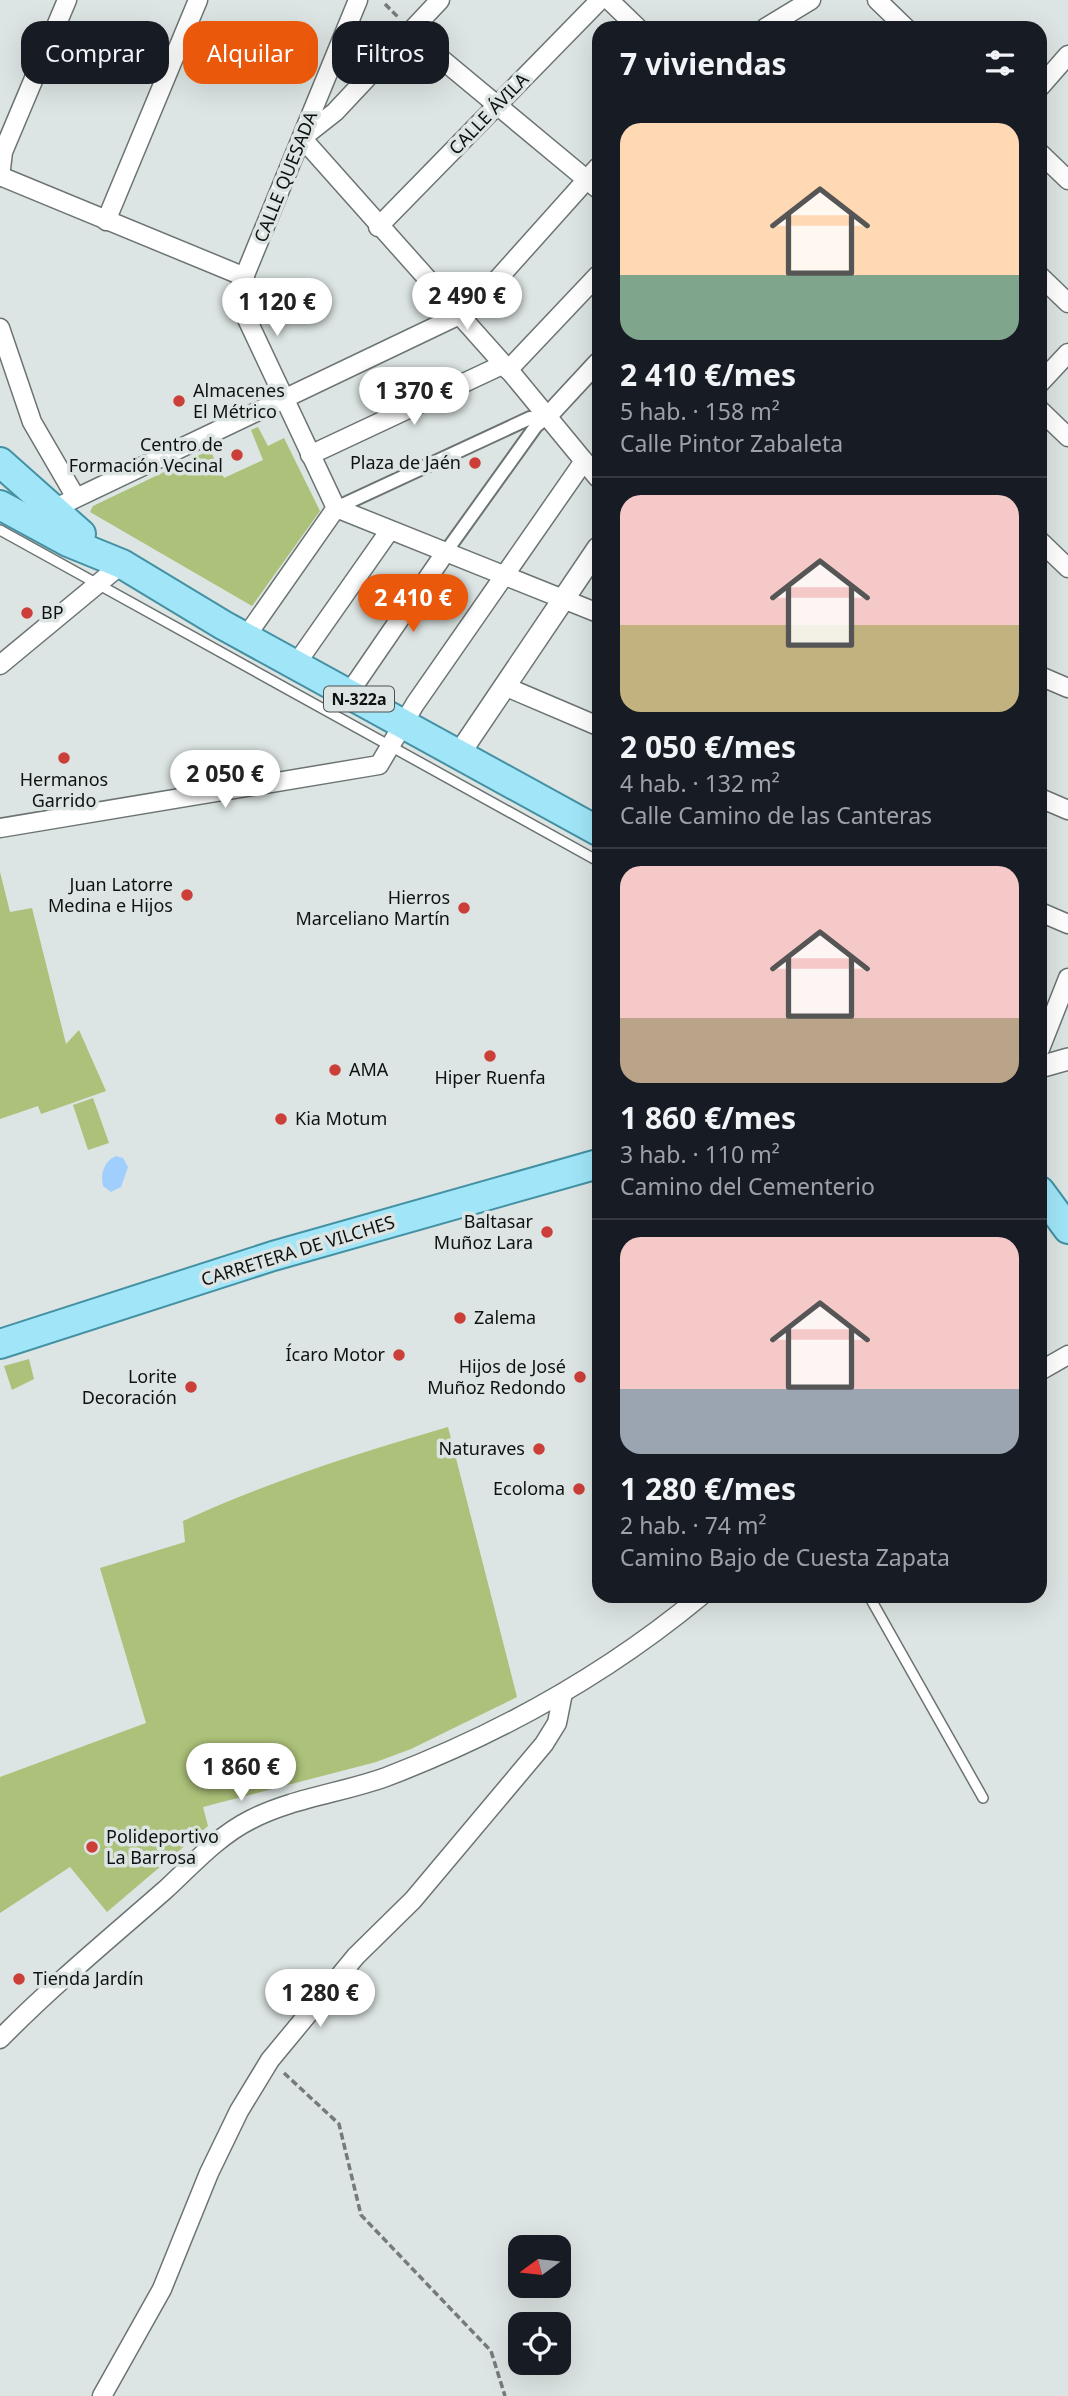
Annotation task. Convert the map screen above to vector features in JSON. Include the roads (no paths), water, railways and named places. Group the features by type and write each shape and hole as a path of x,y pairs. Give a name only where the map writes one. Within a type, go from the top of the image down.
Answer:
{"main road":[{"name":"N-322a","path":"0,462 63,503 118,561"},
{"path":"0,494 27,508 63,503"},
{"name":"N-322a","path":"0,505 68,542 118,561 245,638 349,693 397,733 459,754 592,828"},
{"name":"CARRETERA DE VILCHES","path":"5,1337 273,1256 592,1167"},
{"path":"1047,1200 1068,1228"}],"street":[{"path":"67,0 3,152 0,177 245,277 238,297 336,508 592,610"},
{"path":"106,221 198,0"},
{"name":"CALLE QUESADA","path":"245,277 358,0"},
{"path":"414,21 440,0"},
{"name":"CALLE ÁVILA","path":"378,228 600,0"},
{"path":"609,0 631,21"},
{"path":"781,21 811,0"},
{"path":"877,0 899,21"},
{"path":"1047,79 1068,55"},
{"path":"449,64 497,106 592,177"},
{"path":"358,84 335,112 302,138 378,228 459,314 592,471"},
{"path":"1047,160 1068,180"},
{"path":"0,328 63,503 470,310 592,181"},
{"path":"310,456 505,367 592,281"},
{"path":"1047,283 1068,303"},
{"path":"1047,376 1068,353"},
{"path":"349,693 536,426 592,368"},
{"path":"245,638 336,508 530,418 547,417"},
{"path":"1047,418 1068,437"},
{"path":"0,828 379,765 397,733 503,573 584,461"},
{"path":"296,664 390,530"},
{"path":"1047,548 1068,568"},
{"path":"459,754 592,557"},
{"path":"0,666 96,586 118,561"},
{"path":"1047,679 1068,688"},
{"path":"504,686 592,723"},
{"path":"1047,801 1068,810"},
{"path":"1047,915 1068,924"},
{"path":"1047,1033 1068,978"},
{"path":"1047,1053 1068,1059"},
{"path":"1047,1065 1068,1059"},
{"path":"1047,1367 1068,1355"},
{"path":"0,2039 80,1964 216,1845 249,1820 272,1810 396,1773 563,1693 594,1675 692,1603"},
{"path":"102,2396 162,2289 209,2172 239,2111 270,2060 356,1955 413,1900 544,1744 557,1723 563,1693"}],"lane":[{"path":"0,530 96,586 397,733 592,857"},
{"path":"873,1603 984,1798"}],"water":[{"path":"116,1156 123,1158 128,1167 121,1187 111,1192 103,1186 102,1177 108,1161"}],"place":[{"name":"Almacenes El Métrico","path":"179,401"},
{"name":"Centro de Formación Vecinal","path":"237,455"},
{"name":"Plaza de Jaén","path":"475,463"},
{"name":"BP","path":"27,613"},
{"name":"Hermanos Garrido","path":"64,758"},
{"name":"Juan Latorre Medina e Hijos","path":"187,895"},
{"name":"Hierros Marceliano Martín","path":"464,908"},
{"name":"Hiper Ruenfa","path":"490,1056"},
{"name":"AMA","path":"335,1070"},
{"name":"Kia Motum","path":"281,1119"},
{"name":"Baltasar Muñoz Lara","path":"547,1232"},
{"name":"Zalema","path":"460,1318"},
{"name":"Ícaro Motor","path":"399,1355"},
{"name":"Hijos de José Muñoz Redondo","path":"580,1377"},
{"name":"Lorite Decoración","path":"191,1387"},
{"name":"Naturaves","path":"539,1449"},
{"name":"Ecoloma","path":"579,1489"},
{"name":"Polideportivo La Barrosa","path":"92,1847"},
{"name":"Tienda Jardín","path":"19,1979"}]}
